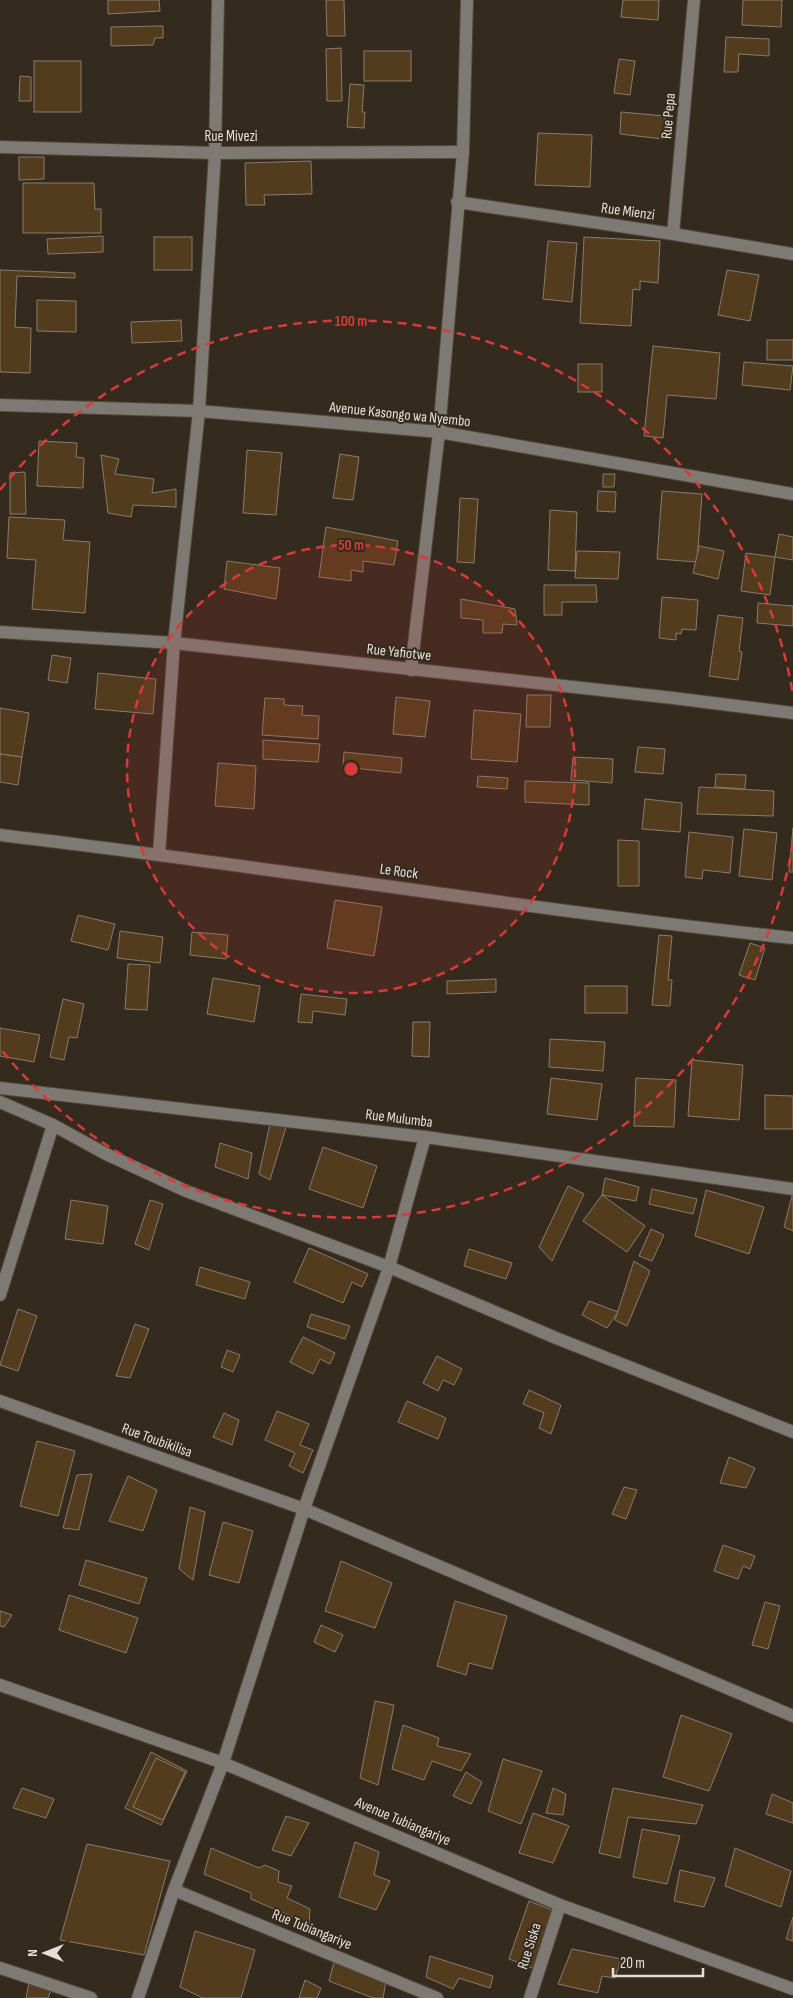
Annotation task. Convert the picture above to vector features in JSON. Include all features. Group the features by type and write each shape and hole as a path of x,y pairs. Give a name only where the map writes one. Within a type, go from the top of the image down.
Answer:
{"street":[{"path":"158,854 174,644 199,411 216,153 218,0"},
{"path":"411,670 439,432 457,202 463,152 467,0"},
{"name":"Rue Pepa","path":"673,234 694,0"},
{"name":"Rue Mivezi","path":"0,147 216,153 463,152"},
{"name":"Rue Mienzi","path":"457,202 793,254"},
{"name":"Avenue Kasongo wa Nyembo","path":"0,405 199,411 439,432 793,494"},
{"name":"Rue Yafiotwe","path":"0,632 174,644 673,698 793,714"},
{"name":"Le Rock","path":"0,835 158,854 554,910 793,938"},
{"name":"Rue Mulumba","path":"0,1088 426,1137 793,1189"},
{"path":"0,1102 53,1125 106,1154 186,1191 389,1267 556,1338 793,1432"},
{"path":"0,1296 53,1125"},
{"path":"138,1998 174,1890 223,1763 304,1509 389,1267 426,1137"},
{"name":"Rue Toubikilisa","path":"0,1401 304,1509 793,1716"},
{"name":"Avenue Tubiangariye","path":"0,1686 223,1763 560,1905 793,1989"},
{"name":"Rue Tubiangariye","path":"174,1890 438,1998"},
{"name":"Rue Siska","path":"530,1998 560,1905"},
{"path":"0,1968 90,1998"}],"building":[{"path":"108,0 159,0 160,11 108,14"},
{"path":"326,0 344,0 345,36 327,36"},
{"path":"623,0 659,0 658,20 621,17"},
{"path":"743,0 782,0 781,27 742,25"},
{"path":"163,26 163,38 155,38 153,45 111,46 111,27"},
{"path":"726,37 769,39 769,56 739,54 738,72 724,72"},
{"path":"341,48 342,101 327,101 326,49"},
{"path":"364,51 411,51 411,81 364,81"},
{"path":"619,59 635,61 630,95 614,93"},
{"path":"34,61 81,61 81,112 34,112"},
{"path":"20,76 31,77 31,101 19,101"},
{"path":"350,84 364,85 362,112 365,112 364,128 347,127"},
{"path":"621,112 665,116 663,139 620,134"},
{"path":"538,133 592,135 590,187 535,185"},
{"path":"19,157 44,157 44,179 19,180"},
{"path":"311,161 312,194 264,195 265,205 246,205 245,163"},
{"path":"23,183 94,183 95,209 101,209 101,233 23,233"},
{"path":"103,236 103,252 48,254 47,239"},
{"path":"154,237 192,237 192,270 154,270"},
{"path":"584,237 660,241 658,283 640,281 640,290 633,289 631,326 580,323"},
{"path":"548,241 577,243 572,302 543,299"},
{"path":"0,270 75,273 75,278 17,276 15,327 31,328 30,373 0,372"},
{"path":"727,270 759,275 750,321 718,315"},
{"path":"37,300 76,301 76,332 37,331"},
{"path":"181,320 182,341 132,343 131,322"},
{"path":"767,340 793,340 793,360 767,360"},
{"path":"653,346 720,353 716,399 667,395 663,438 644,436"},
{"path":"744,362 793,366 790,390 742,385"},
{"path":"578,364 602,364 602,392 578,392"},
{"path":"39,441 77,443 76,457 84,458 83,488 37,486"},
{"path":"247,450 282,453 276,515 243,513"},
{"path":"340,454 359,457 353,500 333,498"},
{"path":"101,455 119,459 115,474 154,479 152,493 176,489 176,507 133,505 131,517 108,513"},
{"path":"25,472 26,514 10,514 10,473"},
{"path":"603,474 615,474 614,487 603,487"},
{"path":"598,491 616,492 615,512 597,511"},
{"path":"662,491 702,494 697,562 657,559"},
{"path":"460,498 478,499 474,563 457,562"},
{"path":"550,510 577,512 575,571 548,570"},
{"path":"9,517 65,520 63,540 90,542 85,613 32,609 36,560 7,558"},
{"path":"326,527 398,541 394,565 363,561 363,572 351,570 351,581 319,577"},
{"path":"779,534 793,537 793,560 775,557"},
{"path":"699,546 724,551 718,579 693,573"},
{"path":"577,551 620,552 618,579 575,578"},
{"path":"746,553 775,557 770,595 741,591"},
{"path":"227,561 280,568 276,599 224,589"},
{"path":"544,585 596,585 597,602 562,602 562,615 544,615"},
{"path":"662,597 698,600 696,630 682,629 681,634 676,633 676,640 659,638"},
{"path":"461,599 515,609 517,625 503,624 502,633 483,633 483,620 461,618"},
{"path":"758,603 793,606 793,626 757,623"},
{"path":"718,615 743,618 739,651 742,652 738,680 709,676"},
{"path":"52,655 71,658 67,683 48,680"},
{"path":"98,673 156,679 153,714 95,709"},
{"path":"527,695 551,695 550,727 526,727"},
{"path":"396,697 430,701 425,737 393,734"},
{"path":"265,698 284,699 284,705 303,706 302,715 319,716 318,739 262,735"},
{"path":"0,708 29,713 22,757 0,754"},
{"path":"474,710 521,714 517,762 471,759"},
{"path":"263,740 320,744 318,762 263,759"},
{"path":"638,747 665,749 663,774 635,772"},
{"path":"344,752 402,758 401,773 343,767"},
{"path":"0,754 22,757 18,785 0,782"},
{"path":"573,757 613,759 612,783 571,780"},
{"path":"218,763 256,766 254,809 215,806"},
{"path":"716,774 746,775 745,789 715,787"},
{"path":"478,776 508,778 507,789 477,787"},
{"path":"525,781 589,783 589,805 525,802"},
{"path":"699,787 774,791 773,816 697,814"},
{"path":"645,799 682,803 680,832 642,829"},
{"path":"793,828 793,872 789,872"},
{"path":"744,829 777,833 772,880 739,876"},
{"path":"689,832 733,837 730,873 703,870 702,879 685,877"},
{"path":"618,840 639,841 639,886 618,886"},
{"path":"335,900 382,907 374,956 327,948"},
{"path":"78,915 115,924 108,950 71,941"},
{"path":"120,931 163,937 160,963 117,958"},
{"path":"192,932 228,935 226,959 190,955"},
{"path":"659,935 672,936 668,980 672,980 670,1006 652,1005"},
{"path":"750,943 765,948 755,980 739,975"},
{"path":"128,964 150,965 147,1010 125,1009"},
{"path":"213,978 260,986 254,1022 207,1014"},
{"path":"496,979 496,992 447,994 447,981"},
{"path":"585,986 627,986 627,1013 585,1013"},
{"path":"301,994 347,999 345,1015 313,1011 312,1023 298,1022"},
{"path":"63,999 84,1004 77,1038 69,1037 64,1060 50,1057"},
{"path":"413,1022 430,1022 429,1057 412,1056"},
{"path":"0,1028 40,1035 34,1062 0,1056"},
{"path":"550,1039 605,1042 603,1071 549,1067"},
{"path":"692,1060 743,1065 739,1120 688,1116"},
{"path":"551,1078 602,1084 597,1120 547,1114"},
{"path":"636,1078 676,1080 674,1127 634,1126"},
{"path":"765,1095 793,1096 793,1129 765,1129"},
{"path":"270,1124 286,1127 270,1180 259,1174"},
{"path":"220,1143 252,1153 248,1179 215,1167"},
{"path":"323,1147 377,1166 363,1208 309,1189"},
{"path":"605,1178 639,1187 636,1201 602,1195"},
{"path":"568,1186 584,1194 552,1261 539,1247"},
{"path":"652,1189 697,1199 693,1214 649,1204"},
{"path":"706,1190 764,1207 749,1254 695,1236"},
{"path":"793,1192 793,1231 784,1227"},
{"path":"602,1195 645,1226 627,1252 583,1221"},
{"path":"71,1200 108,1206 103,1244 65,1239"},
{"path":"150,1200 163,1204 149,1250 135,1244"},
{"path":"651,1229 664,1235 652,1261 639,1256"},
{"path":"309,1248 368,1274 362,1287 352,1282 343,1303 294,1282"},
{"path":"469,1249 512,1263 506,1279 464,1266"},
{"path":"634,1261 650,1271 627,1326 615,1320"},
{"path":"200,1267 250,1282 245,1299 196,1285"},
{"path":"589,1301 618,1312 607,1328 582,1315"},
{"path":"18,1309 37,1316 18,1371 0,1365"},
{"path":"311,1314 350,1326 345,1339 307,1327"},
{"path":"135,1324 149,1329 130,1378 116,1376"},
{"path":"303,1337 335,1353 330,1364 320,1359 313,1374 290,1362"},
{"path":"227,1350 240,1355 233,1372 221,1367"},
{"path":"437,1356 462,1369 454,1385 443,1380 438,1391 423,1383"},
{"path":"529,1390 561,1405 551,1434 539,1428 544,1413 523,1404"},
{"path":"407,1401 446,1418 438,1439 398,1422"},
{"path":"277,1411 309,1424 300,1445 313,1450 303,1473 289,1466 295,1453 265,1440"},
{"path":"224,1413 239,1420 232,1445 213,1437"},
{"path":"37,1441 75,1451 58,1516 20,1506"},
{"path":"729,1457 755,1468 746,1488 720,1483"},
{"path":"92,1474 79,1530 63,1528 77,1475"},
{"path":"128,1476 157,1490 143,1531 109,1521"},
{"path":"624,1487 637,1490 626,1519 612,1514"},
{"path":"190,1507 205,1512 193,1580 179,1569"},
{"path":"223,1522 253,1531 239,1583 209,1575"},
{"path":"723,1545 755,1556 750,1569 743,1566 738,1579 714,1571"},
{"path":"86,1560 147,1578 139,1604 79,1585"},
{"path":"341,1561 392,1583 375,1628 325,1611"},
{"path":"69,1595 138,1618 126,1653 59,1630"},
{"path":"455,1601 507,1616 492,1669 469,1663 466,1675 437,1666"},
{"path":"765,1602 780,1606 768,1649 752,1645"},
{"path":"0,1611 12,1615 4,1627 0,1626"},
{"path":"321,1625 343,1635 335,1652 314,1642"},
{"path":"375,1701 394,1705 378,1785 360,1778"},
{"path":"681,1715 732,1734 709,1791 663,1777"},
{"path":"403,1725 439,1738 437,1746 471,1754 461,1771 432,1761 424,1780 392,1769"},
{"path":"151,1752 187,1771 161,1825 125,1808"},
{"path":"156,1758 185,1772 163,1820 133,1807"},
{"path":"503,1759 542,1771 521,1824 488,1811"},
{"path":"466,1772 482,1782 471,1804 453,1796"},
{"path":"22,1788 54,1799 46,1818 13,1808"},
{"path":"553,1788 566,1794 563,1815 546,1813"},
{"path":"613,1788 703,1805 696,1824 628,1817 620,1858 599,1853"},
{"path":"772,1794 793,1803 793,1823 766,1814"},
{"path":"533,1813 569,1826 553,1863 519,1853"},
{"path":"286,1816 309,1823 291,1856 272,1850"},
{"path":"642,1829 680,1836 667,1884 633,1877"},
{"path":"355,1842 379,1852 374,1875 390,1881 376,1910 339,1897"},
{"path":"87,1844 170,1861 144,1955 60,1940"},
{"path":"211,1848 259,1868 265,1865 279,1871 278,1882 292,1886 287,1898 310,1909 309,1924 251,1899 251,1893 204,1874"},
{"path":"735,1848 791,1871 781,1907 725,1886"},
{"path":"680,1870 715,1878 704,1907 674,1901"},
{"path":"529,1901 555,1911 535,1969 509,1959"},
{"path":"793,1917 793,1941 786,1939"},
{"path":"195,1931 255,1950 241,1998 203,1998 180,1987"},
{"path":"572,1949 621,1959 615,1978 602,1976 598,1993 558,1984"},
{"path":"430,1956 493,1976 490,1988 459,1978 453,1989 426,1977"},
{"path":"334,1962 386,1981 383,1998 373,1998 329,1981"},
{"path":"305,1980 321,1988 317,1998 299,1998"},
{"path":"29,1983 51,1990 48,1998 26,1998"}]}
